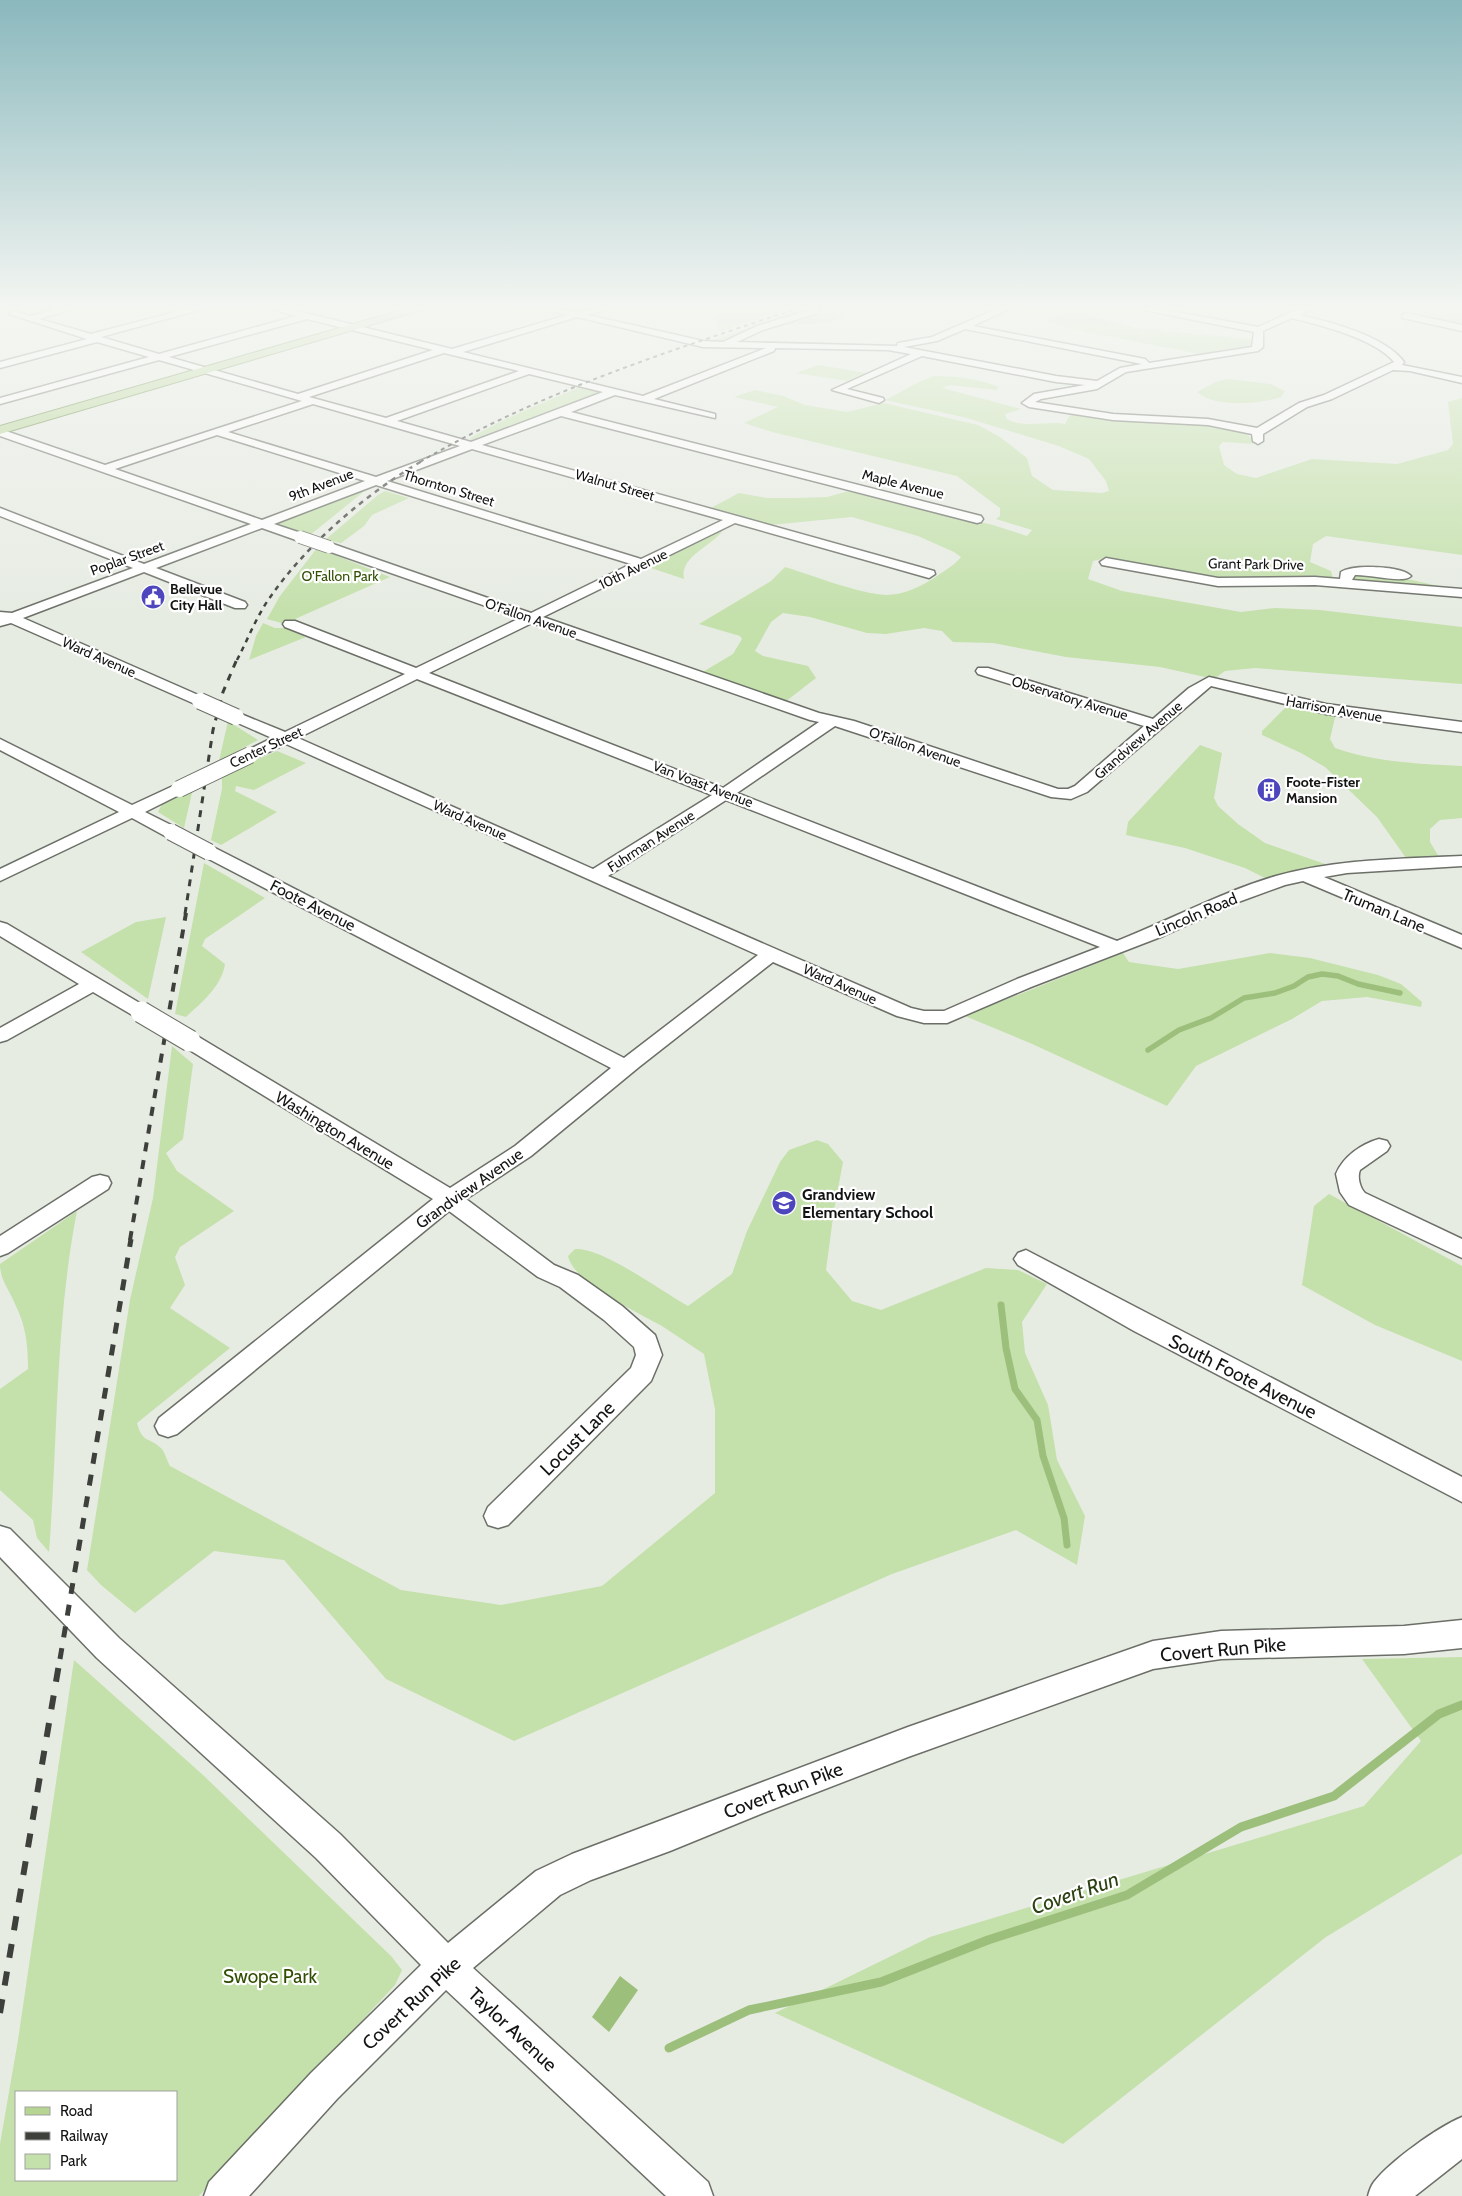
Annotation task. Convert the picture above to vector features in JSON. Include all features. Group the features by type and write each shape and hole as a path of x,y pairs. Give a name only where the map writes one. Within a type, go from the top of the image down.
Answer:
{"main road":[{"path":"0,431 72,409"}],"street":[{"path":"106,468 286,409"},
{"name":"Walnut Street","path":"341,409 929,574"},
{"path":"385,422 420,409"},
{"name":"9th Avenue","path":"264,523 566,409"},
{"path":"686,409 711,416"},
{"path":"1067,409 1113,417 1208,422 1259,437 1297,409"},
{"name":"Maple Avenue","path":"559,412 977,519"},
{"name":"O’Fallon Avenue","path":"0,431 830,722 849,724 1047,791 1065,794"},
{"name":"Thornton Street","path":"218,432 643,564"},
{"path":"0,512 240,605"},
{"name":"10th Avenue","path":"532,618 734,519"},
{"name":"Poplar Street","path":"4,617 264,523"},
{"name":"Grant Park Drive","path":"1106,562 1218,582 1315,581 1462,593"},
{"path":"1346,584 1348,572 1364,570 1462,586"},
{"name":"Ward Avenue","path":"4,617 286,738 904,1012 942,1019"},
{"name":"Center Street","path":"0,876 532,618"},
{"name":"Van Voast Avenue","path":"290,624 1116,946"},
{"name":"Observatory Avenue","path":"983,671 1157,725"},
{"name":"Grandview Avenue","path":"1065,794 1081,789 1194,691 1209,681"},
{"name":"Harrison Avenue","path":"1209,681 1326,709 1462,727"},
{"name":"Fuhrman Avenue","path":"595,876 726,793 830,722"},
{"name":"Foote Avenue","path":"0,744 626,1067"},
{"name":"Lincoln Road","path":"942,1019 1024,983 1156,932 1235,897 1281,880 1347,868 1462,861"},
{"name":"Truman Lane","path":"1306,876 1462,942"},
{"name":"Washington Avenue","path":"0,928 449,1199 546,1271 569,1282 613,1312 646,1342 649,1355"},
{"name":"Grandview Avenue","path":"168,1426 449,1199 505,1164 773,953"},
{"path":"0,1036 93,984"},
{"path":"1379,1146 1351,1165 1347,1174 1351,1192 1357,1199 1462,1249"},
{"path":"0,1248 100,1183"},
{"name":"South Foote Avenue","path":"1026,1259 1143,1324 1462,1490"},
{"name":"Locust Lane","path":"498,1516 642,1374 649,1355"},
{"name":"Taylor Avenue","path":"3,1545 108,1648 206,1734 328,1846 474,1994 694,2196"},
{"name":"Covert Run Pike","path":"223,2196 324,2086 371,2041 422,1987 548,1883 584,1866 670,1835 762,1797 908,1742 1153,1655 1221,1645 1404,1640 1462,1634"},
{"path":"1387,2196 1414,2171 1462,2136"}],"green space":[{"path":"527,409 553,409 471,440 470,438"},
{"path":"773,409 832,409 847,412 857,409 912,409 978,425 1000,437 1027,458 1032,476 1053,490 1102,493 1109,491 1106,481 1089,459 1059,446 963,417 928,409 1019,409 1005,414 1007,419 1028,424 1065,424 1071,413 1201,423 1241,430 1251,438 1254,444 1223,442 1219,446 1224,465 1237,474 1256,478 1312,459 1397,464 1448,450 1453,444 1449,409 1462,409 1462,555 1326,536 1313,544 1310,562 1331,571 1333,579 1225,580 1102,559 1093,561 1088,579 1122,591 1241,612 1275,608 1320,610 1462,627 1462,684 1255,668 1225,671 1214,679 1160,667 1066,657 993,643 953,642 942,631 924,628 886,634 867,633 810,617 783,613 771,622 755,651 763,656 808,666 816,678 785,702 701,673 733,654 742,639 740,636 699,624 771,581 785,567 849,588 886,595 906,592 931,580 961,557 918,536 852,517 770,525 711,508 739,493 767,498 795,498 827,497 849,491 993,525 1027,536 1032,530 996,519 1000,516 1000,508 957,476 772,432 744,423"},
{"path":"367,489 310,535 279,524 282,521"},
{"path":"385,491 409,498 372,515 364,526 341,543 325,540 378,495"},
{"path":"724,529 687,564 684,571 684,579 648,567"},
{"name":"O'Fallon Park","path":"317,548 390,577 295,619 297,620 285,624 267,619 280,596"},
{"path":"1353,574 1412,580 1447,588 1356,580 1353,578"},
{"path":"263,623 275,628 285,628 306,637 249,660 256,636"},
{"path":"1289,704 1336,713 1330,739 1335,748 1382,759 1462,766 1462,818 1440,820 1430,829 1430,842 1439,857 1406,858 1377,817 1325,767 1301,753 1262,735 1262,731"},
{"path":"228,721 258,740 219,761"},
{"path":"1200,745 1222,753 1214,798 1218,806 1238,824 1265,843 1325,864 1267,879 1245,868 1185,848 1126,835 1128,822"},
{"path":"277,751 306,763 254,790 236,786 235,791 277,812 221,845 211,840 222,789 222,775"},
{"path":"193,788 184,828 158,812 162,804"},
{"path":"204,863 265,898 205,939 202,946 225,964 220,980 210,994 186,1017 175,1014"},
{"path":"166,917 148,999 81,952 136,922"},
{"path":"1123,953 1129,962 1178,969 1270,953 1310,958 1378,975 1401,984 1422,1002 1421,1007 1367,997 1322,1001 1292,1019 1196,1066 1167,1106 1030,1043 965,1016"},
{"path":"172,1046 193,1064 183,1139 166,1153 177,1171 234,1211 180,1247 175,1257 185,1285 170,1308 230,1348 137,1423 141,1434 162,1450 170,1466 401,1590 501,1605 602,1586 715,1493 715,1409 704,1354 662,1326 608,1296 594,1286 572,1266 568,1256 575,1249 601,1255 688,1306 732,1274 747,1231 780,1162 789,1150 817,1140 828,1144 843,1162 826,1270 852,1301 881,1310 986,1268 1018,1270 1047,1284 1022,1322 1025,1353 1048,1405 1057,1460 1085,1516 1077,1565 1016,1530 892,1574 514,1741 386,1679 284,1560 214,1551 135,1613 101,1585 87,1570 130,1300 153,1198"},
{"path":"1329,1194 1462,1266 1462,1361 1375,1325 1302,1285 1314,1206"},
{"path":"77,1211 70,1253 61,1338 49,1552 37,1538 33,1520 0,1490 0,1389 28,1369 24,1328 19,1312 3,1280 0,1264"},
{"path":"1462,1657 1462,1854 1326,1937 1063,2144 775,2013 930,1937 1364,1806 1421,1741 1362,1659"},
{"name":"Swope Park","path":"74,1660 203,1775 391,1956 402,1970 395,1985 199,2196 0,2196 0,2144 18,2040"}],"shaded area":[{"path":"620,1976 638,1990 609,2032 592,2017"}],"waterway":[{"path":"1148,1050 1179,1030 1211,1018 1244,998 1275,993 1294,986 1308,977 1322,974 1338,976 1358,984 1400,993"},
{"path":"1001,1305 1006,1348 1015,1389 1037,1420 1043,1456 1064,1518 1067,1545"},
{"name":"Covert Run","path":"669,2048 749,2010 881,1982 988,1940 1127,1895 1241,1827 1334,1796 1439,1714 1462,1705"}],"railway":[{"path":"420,462 522,409"},
{"path":"237,660 266,603 302,557 360,504 380,488 422,461"},
{"path":"185,914 213,730 223,692 237,659"},
{"path":"130,1240 186,913"},
{"path":"60,1659 131,1239"},
{"path":"0,2013 60,1658"}],"place":[{"name":"Bellevue City Hall","path":"153,597"},
{"name":"Foote-Fister Mansion","path":"1269,790"},
{"name":"Grandview Elementary School","path":"784,1203"}]}
